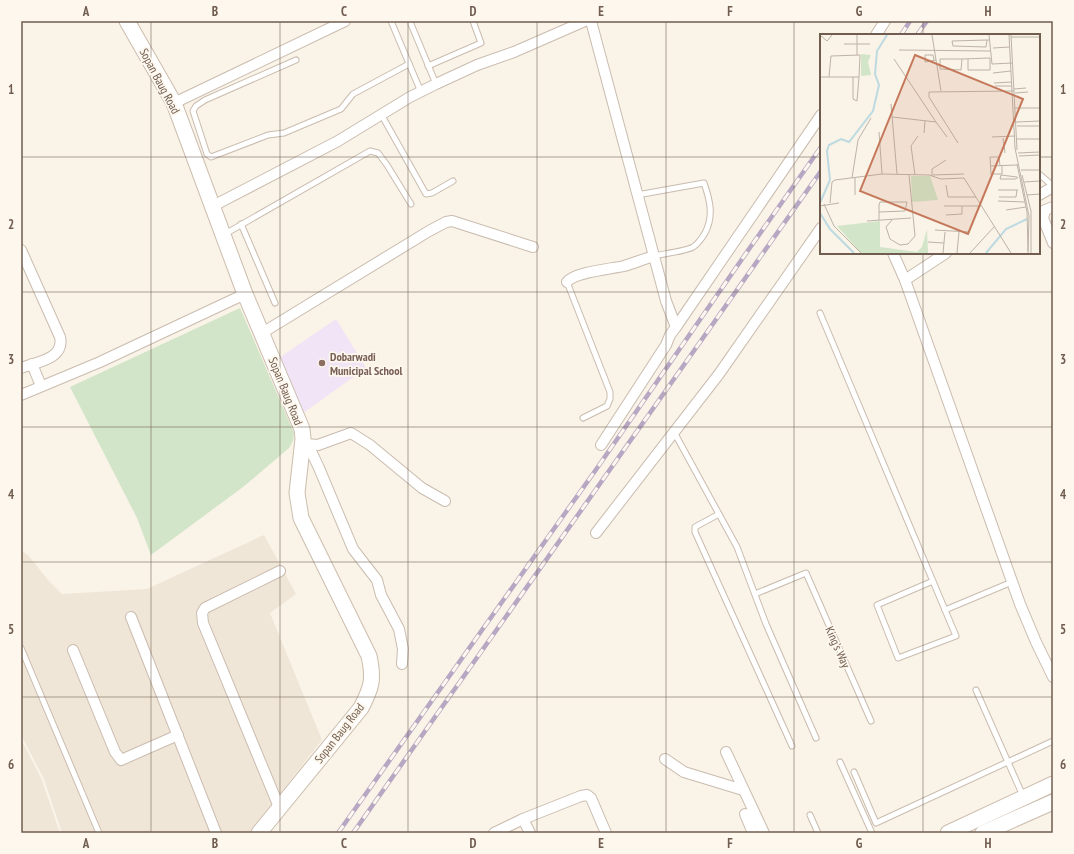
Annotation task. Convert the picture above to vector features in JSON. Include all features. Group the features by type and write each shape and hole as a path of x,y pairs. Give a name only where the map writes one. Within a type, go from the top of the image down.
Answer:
{"street":[{"name":"Sopan Baug Road","path":"127,21 174,103 245,294 302,429 305,442 297,493 301,518 369,656 372,673 370,692 361,708 259,833"},
{"path":"174,103 345,21"},
{"path":"213,206 338,141 381,114 436,84 585,21"},
{"path":"591,21 666,301 676,327"},
{"path":"877,34 885,21"},
{"path":"602,445 666,345 670,335 820,116"},
{"path":"1040,194 1053,186"},
{"path":"1053,207 1045,210 1043,218 1053,243"},
{"path":"262,333 446,222 452,221 533,247"},
{"path":"596,533 719,374 820,229"},
{"path":"21,250 60,337 61,344 57,352 50,358 21,368"},
{"path":"893,254 905,280 1012,582 1036,642 1053,677"},
{"path":"905,280 944,254"},
{"path":"568,282 571,279 586,274 623,266 654,256"},
{"path":"21,395 100,362 245,294"},
{"path":"32,364 41,386"},
{"path":"305,442 318,445 351,433 370,445 422,488 445,501"},
{"path":"305,442 319,468 353,549 377,580 381,595 399,629 403,649 402,664"},
{"path":"279,807 203,623 202,613 205,608 280,571"},
{"path":"131,617 216,833"},
{"path":"73,650 115,752 121,760 178,735"},
{"path":"726,752 764,833"},
{"path":"665,759 684,772 743,790"},
{"path":"990,831 1053,784"},
{"path":"494,833 523,819 587,795 591,798 606,833"},
{"path":"948,833 1026,805 1053,802"},
{"path":"745,814 753,833"},
{"path":"523,819 530,833"}],"lane":[{"path":"392,21 421,92"},
{"path":"428,66 481,43 473,21"},
{"path":"411,24 436,84"},
{"path":"296,60 205,100 196,106 193,111 207,154 211,157 268,135 284,133 341,109 353,94 409,64"},
{"path":"381,114 426,194 432,193 453,181"},
{"path":"224,235 370,151 378,153 388,164 411,204"},
{"path":"1040,175 1053,186"},
{"path":"637,195 704,183 708,197 711,212 709,226 702,238 692,248 654,256"},
{"path":"241,224 275,303"},
{"path":"568,282 610,392 610,400 606,406 583,418"},
{"path":"820,313 956,636 898,658 877,605 932,581"},
{"path":"674,432 737,547 774,642 816,738"},
{"path":"719,514 695,527 695,532 792,746"},
{"name":"King's Way","path":"755,594 806,573 871,721"},
{"path":"945,610 1012,582"},
{"path":"21,648 99,833"},
{"path":"976,690 1026,805"},
{"path":"854,772 876,823 1053,741"},
{"path":"840,762 872,833"},
{"path":"810,815 818,833"}],"shaded area":[{"name":"Dobarwadi Municipal School","path":"336,319 366,368 303,413 279,358"},
{"path":"264,535 296,594 270,613 322,740 249,833 62,833 44,779 21,735 21,551 28,555 48,580 62,594 147,589"},
{"path":"21,739 41,778 60,833 21,833"}],"green space":[{"path":"240,308 294,433 293,441 289,448 243,487 151,555 137,518 70,387"}],"railway":[{"path":"902,34 910,21"},
{"path":"918,34 927,21"},
{"path":"338,833 595,471 820,148"},
{"path":"353,833 820,172"}],"place":[{"name":"Dobarwadi Municipal School","path":"322,363"}]}
